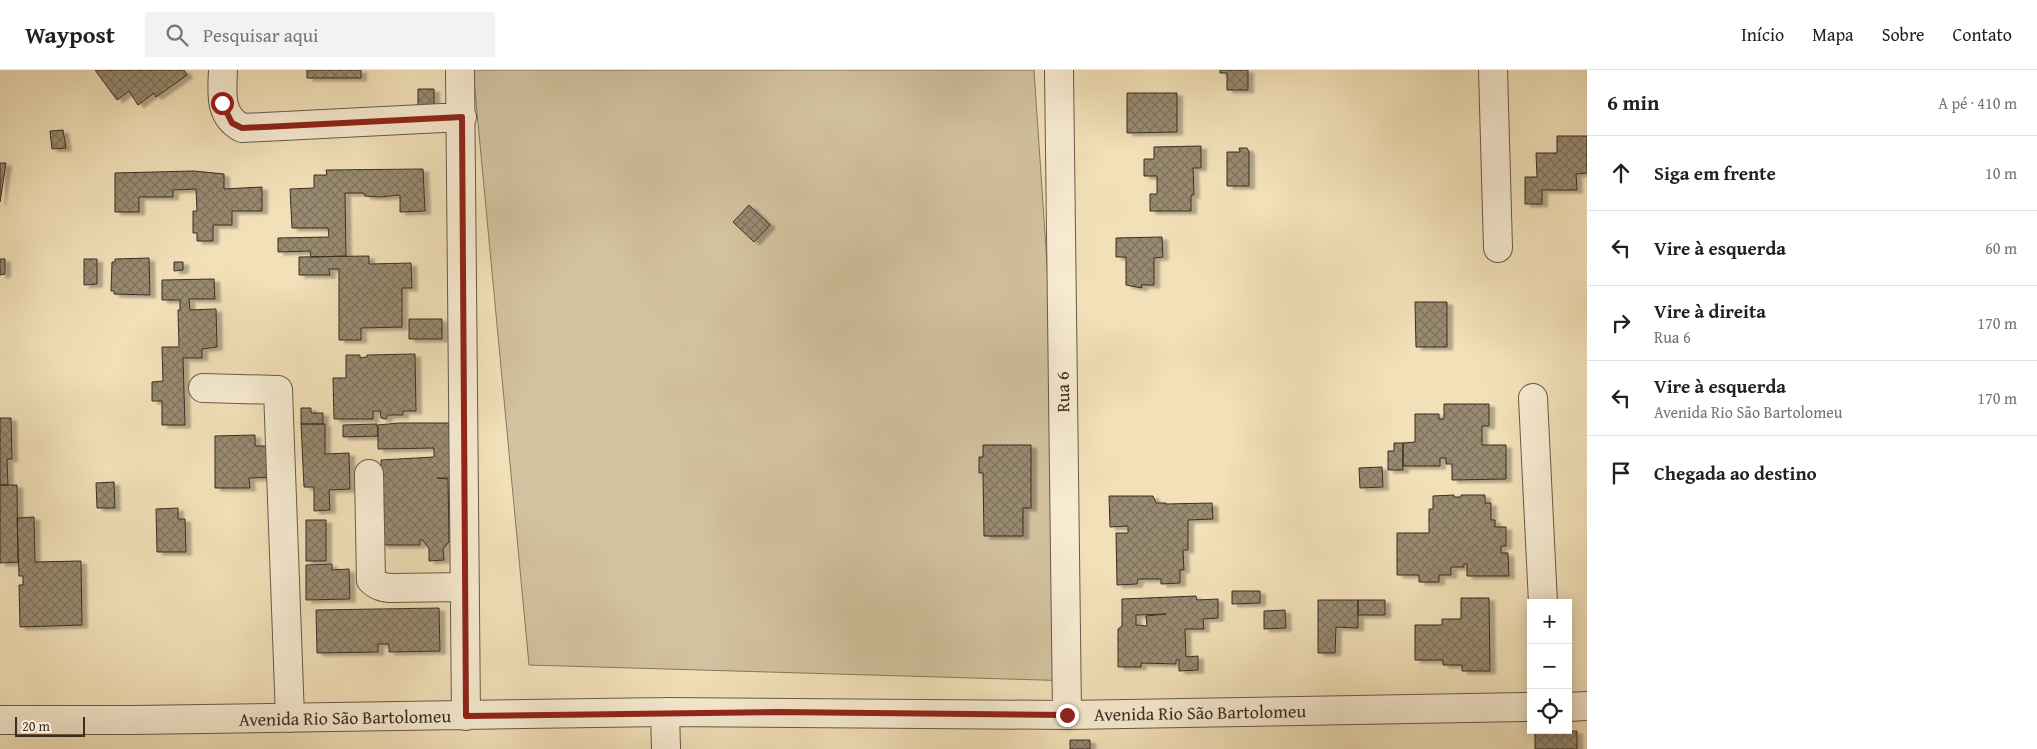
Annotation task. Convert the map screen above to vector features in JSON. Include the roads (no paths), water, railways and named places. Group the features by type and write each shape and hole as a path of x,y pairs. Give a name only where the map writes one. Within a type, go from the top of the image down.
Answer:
{"street":[{"path":"223,70 222,103 232,123 242,128 462,117"},
{"path":"460,70 462,117 466,716"},
{"name":"Rua 6","path":"1059,70 1067,715"},
{"path":"1493,70 1498,248"},
{"path":"203,388 278,390 290,718"},
{"path":"1533,398 1543,599"},
{"path":"369,474 371,580 378,586 390,588 465,587"},
{"path":"1572,707 1587,706"},
{"name":"Avenida Rio São Bartolomeu","path":"0,720 466,716 665,712 1067,715 1527,707"},
{"path":"665,712 666,749"}]}
